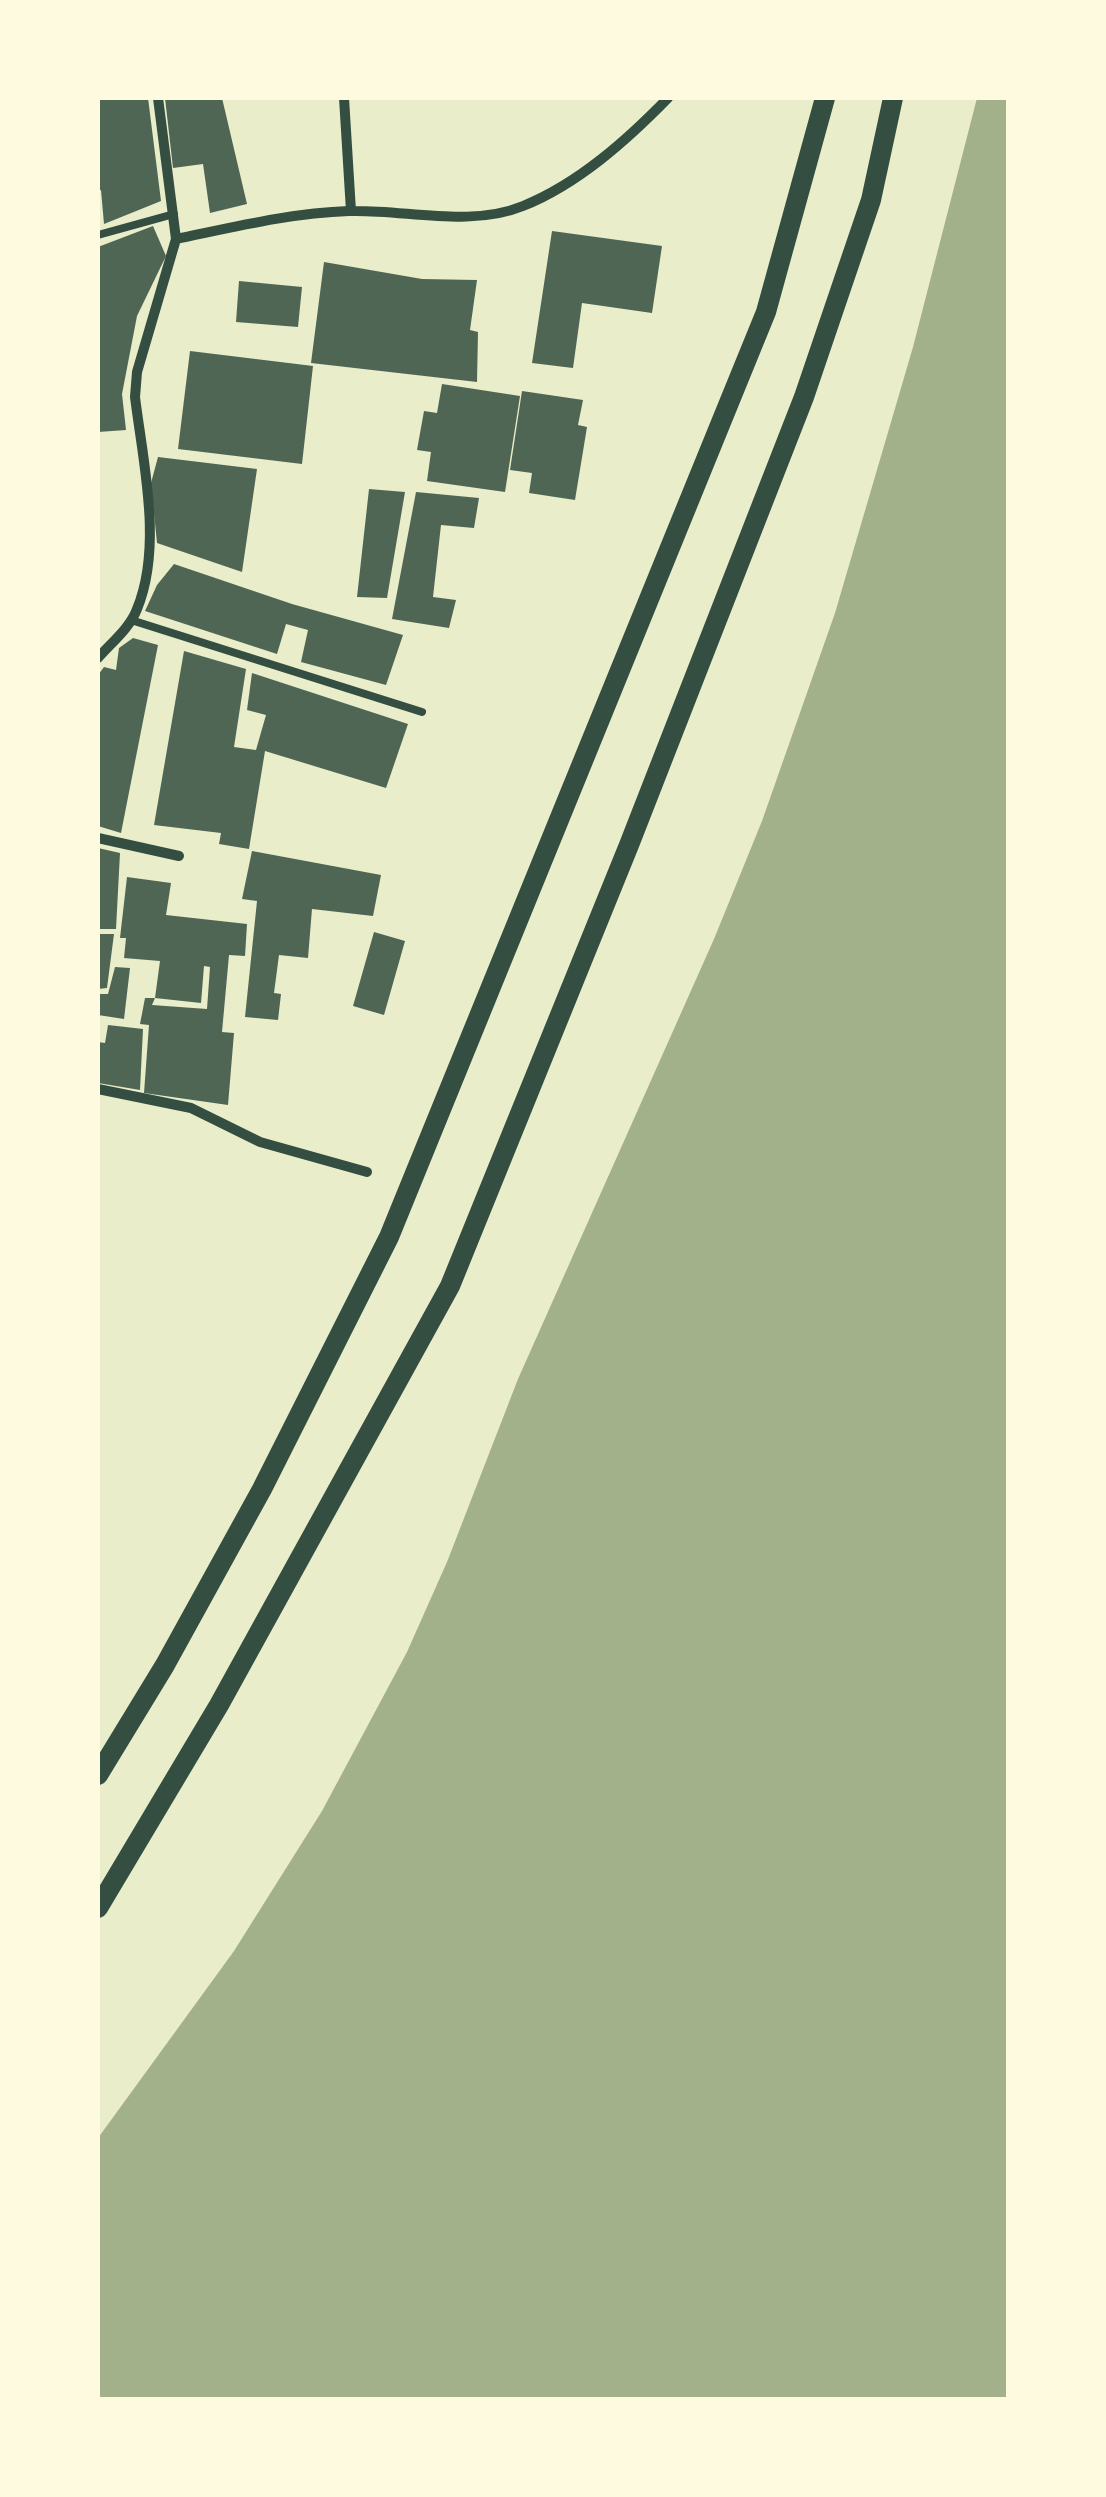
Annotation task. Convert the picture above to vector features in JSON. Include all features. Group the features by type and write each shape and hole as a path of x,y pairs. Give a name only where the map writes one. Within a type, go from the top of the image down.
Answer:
{"main road":[{"path":"98,1775 165,1665 262,1488 389,1237 766,312 824,98"},
{"path":"98,1908 229,1688 450,1286 630,845 804,397 871,200 894,98"}],"street":[{"path":"98,658 130,620 144,585 149,553 135,397 137,372 176,238 158,98"},
{"path":"344,98 351,211"},
{"path":"176,238 283,216 351,211 482,215 521,207 561,186 630,136 668,98"},
{"path":"98,838 179,856"},
{"path":"98,1089 191,1108 270,1146 366,1172"}],"lane":[{"path":"98,235 174,214"},
{"path":"130,620 422,712"}],"shaded area":[{"path":"977,98 1008,98 1008,2399 98,2399 98,2138 234,1951 322,1811 407,1652 447,1562 518,1379 714,939 762,821 835,613 913,347"}],"building":[{"path":"98,98 148,98 161,201 104,224 101,190 98,191"},
{"path":"165,98 222,98 247,204 210,213 203,164 173,168"},
{"path":"153,226 166,256 137,316 122,394 126,430 98,432 98,247"},
{"path":"552,231 662,246 652,313 582,303 573,368 532,363"},
{"path":"324,262 422,279 477,280 470,330 478,332 477,382 311,363"},
{"path":"239,281 302,287 298,327 236,322"},
{"path":"190,351 313,366 302,464 178,449"},
{"path":"442,384 520,396 505,492 427,481 431,452 417,450 424,411 437,413"},
{"path":"522,391 583,400 578,425 587,427 575,500 529,493 532,473 510,470"},
{"path":"158,457 257,469 242,572 157,543 151,483"},
{"path":"369,489 405,492 387,598 357,597"},
{"path":"416,492 479,498 474,528 441,525 433,597 456,600 449,628 392,619"},
{"path":"174,564 292,604 403,635 386,685 301,662 308,630 286,624 277,654 145,611 157,585"},
{"path":"133,638 158,645 121,833 98,826 98,675 104,667 116,670 119,648"},
{"path":"184,651 246,669 234,747 256,750 266,715 247,710 252,673 408,724 386,788 265,751 249,849 219,844 221,833 154,825"},
{"path":"98,848 120,853 116,929 98,929"},
{"path":"252,851 381,875 373,916 312,909 308,958 279,955 274,993 281,994 278,1020 245,1017 257,901 242,899"},
{"path":"127,877 171,883 166,915 247,924 245,956 229,955 222,1032 234,1033 228,1105 144,1093 149,1025 140,1024 145,998 155,998 160,961 124,958 126,938 120,938","holes":["204,966 210,967 207,1009 152,1005 155,998 201,1003"]},
{"path":"374,932 405,941 384,1015 353,1006"},
{"path":"98,934 114,934 107,988 98,989"},
{"path":"115,967 130,968 124,1019 98,1015 98,994 108,994"},
{"path":"108,1025 143,1029 140,1090 98,1083 98,1042 105,1043"}]}
